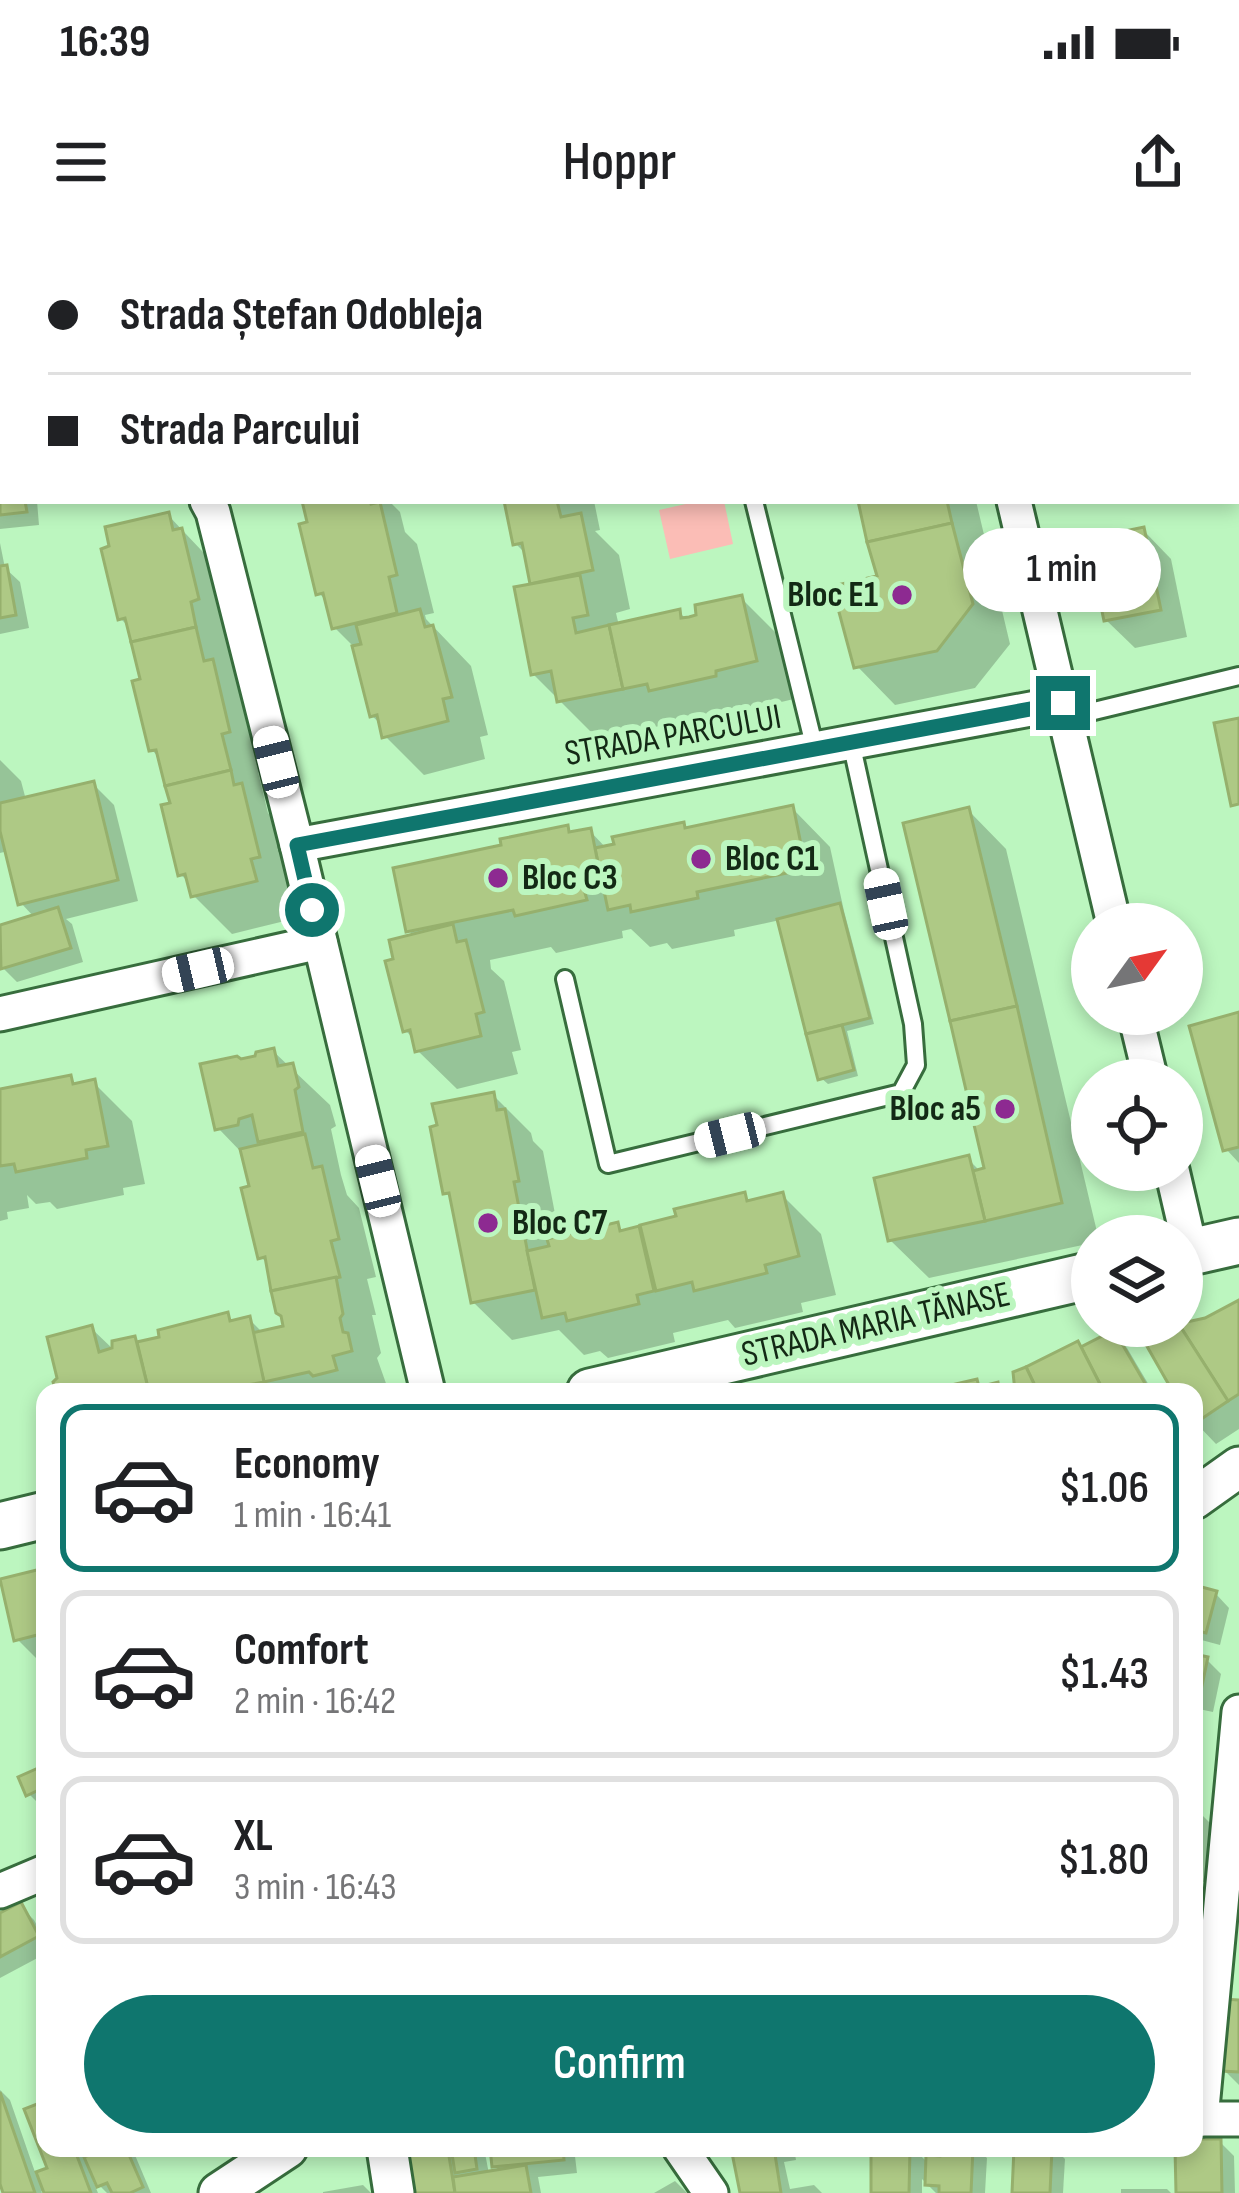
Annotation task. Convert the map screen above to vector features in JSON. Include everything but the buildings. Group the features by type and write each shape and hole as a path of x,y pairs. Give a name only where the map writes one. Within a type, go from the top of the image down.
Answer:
{"main road":[{"path":"1203,1249 1239,1240"},
{"name":"STRADA MARIA TĂNASE","path":"636,1383 1071,1280"},
{"path":"0,1526 36,1517"}],"street":[{"path":"209,504 297,845 426,1383"},
{"path":"1015,504 1109,903"},
{"name":"STRADA PARCULUI","path":"297,845 851,742 1064,711"},
{"path":"0,1014 320,943"},
{"path":"1203,1493 1239,1467"},
{"path":"1203,2061 1239,1712"},
{"path":"0,1891 36,1876"},
{"path":"1203,2119 1239,2119"},
{"path":"220,2193 274,2157"},
{"path":"388,2157 394,2193"},
{"path":"686,2157 711,2193"}],"lane":[{"path":"755,504 815,749"},
{"path":"1064,711 1239,676"},
{"path":"565,979 608,1164 901,1093 916,1065 913,1024 851,742"}],"shaded area":[{"path":"725,504 733,544 670,559 659,510"}],"place":[{"name":"Bloc E1","path":"902,595"},
{"name":"Bloc C1","path":"701,859"},
{"name":"Bloc C3","path":"498,878"},
{"name":"Bloc a5","path":"1005,1109"},
{"name":"Bloc C7","path":"488,1223"}],"route":[{"path":"312,910 297,845 1063,703"}]}
